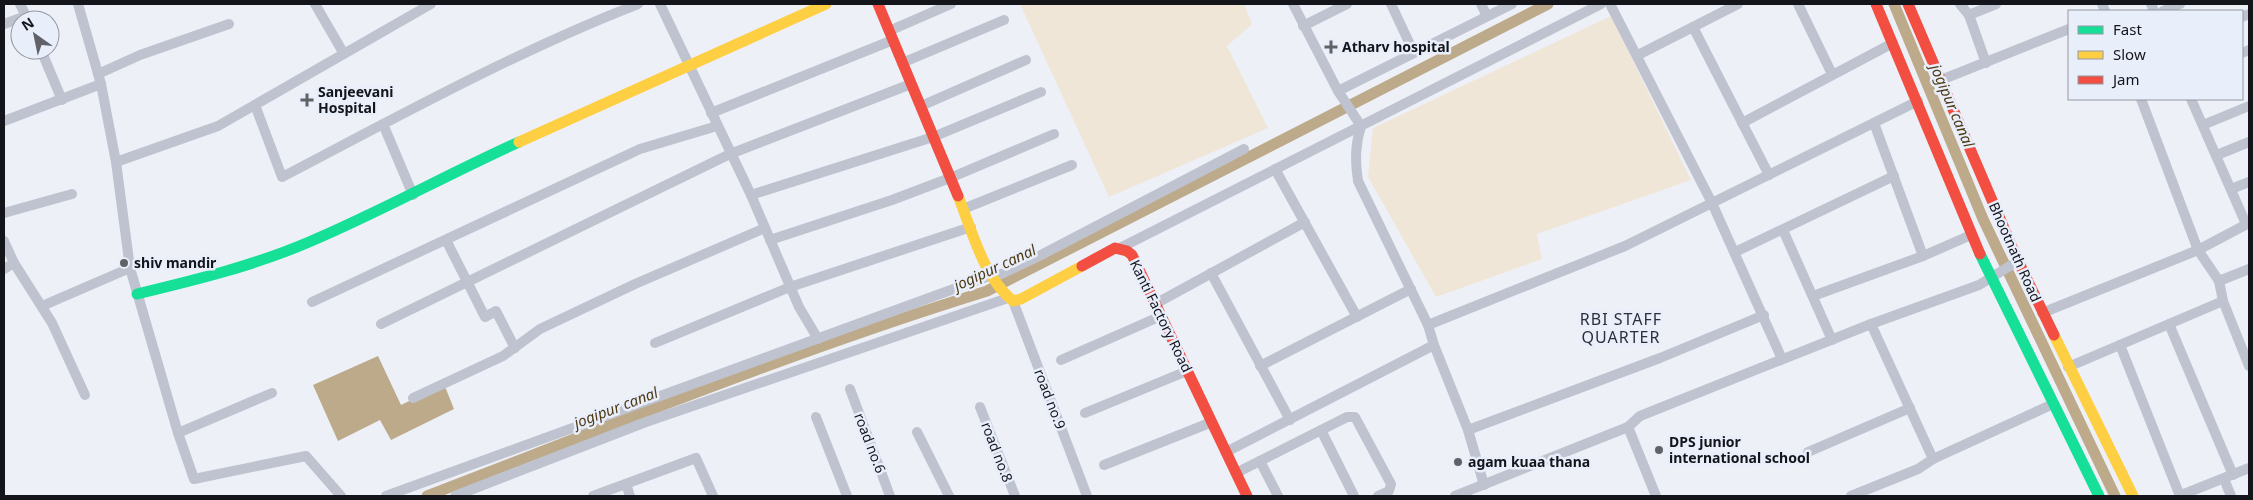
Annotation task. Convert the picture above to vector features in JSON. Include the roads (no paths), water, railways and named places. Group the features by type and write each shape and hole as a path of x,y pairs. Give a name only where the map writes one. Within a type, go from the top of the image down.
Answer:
{"street":[{"path":"78,4 100,79 116,162 130,268 178,433 194,479 306,456 341,496"},
{"path":"316,4 344,54"},
{"path":"116,162 218,126 431,4"},
{"path":"255,105 282,177 382,124 579,27 638,4"},
{"path":"137,294 222,274 308,243 413,196 504,149 826,4"},
{"path":"455,496 646,422 1008,297 994,278 970,227 878,4"},
{"path":"711,112 891,35 951,4"},
{"path":"1293,4 1341,95 1358,121 1355,162 1358,181 1428,325 1434,345 1468,430 1484,485"},
{"path":"1303,26 1347,4"},
{"path":"1391,4 1414,53"},
{"path":"1481,4 1487,16"},
{"path":"1341,95 1414,53 1512,4"},
{"path":"1120,248 1275,169 1358,121 1601,4"},
{"path":"1610,4 1638,55 1712,203 1764,315 1782,359"},
{"path":"1638,55 1738,4"},
{"path":"1798,4 1832,74"},
{"path":"1876,4 1918,102 1971,235 1994,275 2053,404 2099,496"},
{"name":"Bhootnath Road","path":"1908,4 1941,80 2014,263 2042,313 2132,496"},
{"path":"1960,4 1969,15 1986,63"},
{"path":"1969,15 1996,4"},
{"path":"2165,10 2180,4"},
{"path":"663,5 689,66 751,195 798,306 818,339"},
{"path":"902,62 1004,20"},
{"path":"4,121 62,100 140,55 229,24"},
{"path":"1693,27 1768,174"},
{"path":"1941,80 2068,30"},
{"path":"1742,122 1893,43"},
{"path":"45,60 62,100"},
{"path":"921,106 1026,60"},
{"path":"381,324 730,154 911,84"},
{"path":"751,195 933,137 1041,92"},
{"path":"2141,100 2198,250 2219,281 2223,301 2249,366"},
{"path":"2042,313 2198,250 2248,224 2191,100"},
{"path":"1428,325 1625,246 1768,174 1918,102"},
{"path":"2203,125 2249,106"},
{"path":"1874,123 1923,256"},
{"path":"382,124 413,196"},
{"path":"312,302 640,149 717,126"},
{"path":"770,240 892,200 950,178 1054,134"},
{"path":"2217,155 2249,142"},
{"path":"386,496 818,339 994,278 1041,256 1244,150"},
{"path":"963,209 1072,165"},
{"path":"1275,169 1357,317"},
{"path":"1735,252 1894,176"},
{"path":"2231,189 2249,182"},
{"path":"4,213 72,194"},
{"path":"1155,304 1305,222"},
{"path":"655,342 790,287 970,227"},
{"path":"413,398 502,356 540,328 635,284 765,228"},
{"path":"1783,230 1832,340"},
{"path":"1813,296 1923,256 1971,235"},
{"path":"446,240 484,317 496,311 515,348"},
{"path":"4,241 14,263 52,322 85,396"},
{"name":"Kanti Factory Road","path":"1008,297 1021,299 1109,251 1120,248 1132,255 1247,496"},
{"path":"4,269 14,263"},
{"path":"1455,496 1628,427 1640,416 1871,324 1979,284 2014,263"},
{"path":"42,306 130,268"},
{"path":"2219,281 2249,269"},
{"path":"1211,274 1290,420"},
{"path":"1260,366 1411,289"},
{"name":"road no.9","path":"1008,297 1087,496"},
{"path":"2068,367 2223,301"},
{"path":"1468,430 1660,358 1764,315"},
{"path":"1061,360 1161,316"},
{"path":"1871,324 1933,459"},
{"path":"2169,324 2228,477 2231,496"},
{"path":"1226,452 1434,345"},
{"path":"2120,345 2180,496 2249,468"},
{"path":"1085,413 1187,370"},
{"name":"road no.6","path":"850,389 890,496"},
{"path":"178,433 272,393"},
{"path":"1851,496 1918,469 1933,459 2053,404"},
{"name":"road no.8","path":"980,407 1015,496"},
{"path":"1808,452 1910,408"},
{"path":"1236,473 1351,416 1358,419 1391,484 1389,491 1378,496"},
{"path":"816,417 847,496"},
{"path":"1104,465 1212,422"},
{"path":"1628,427 1656,496"},
{"path":"1321,430 1354,496"},
{"path":"917,432 949,496"},
{"path":"593,496 696,458 713,496"},
{"path":"1260,461 1278,496"},
{"path":"626,484 630,496"}],"waterway":[{"name":"jogipur canal","path":"427,496 775,363 987,291 1548,4"},
{"path":"1894,4 1983,219 2115,496"}],"place":[{"name":"Atharv hospital","path":"1331,47"},
{"name":"Sanjeevani Hospital","path":"307,100"},
{"name":"shiv mandir","path":"124,263"},
{"name":"DPS junior international school","path":"1659,450"},
{"name":"agam kuaa thana","path":"1458,462"}],"district":[{"name":"RBI STAFF QUARTER","path":"1621,328"}]}
